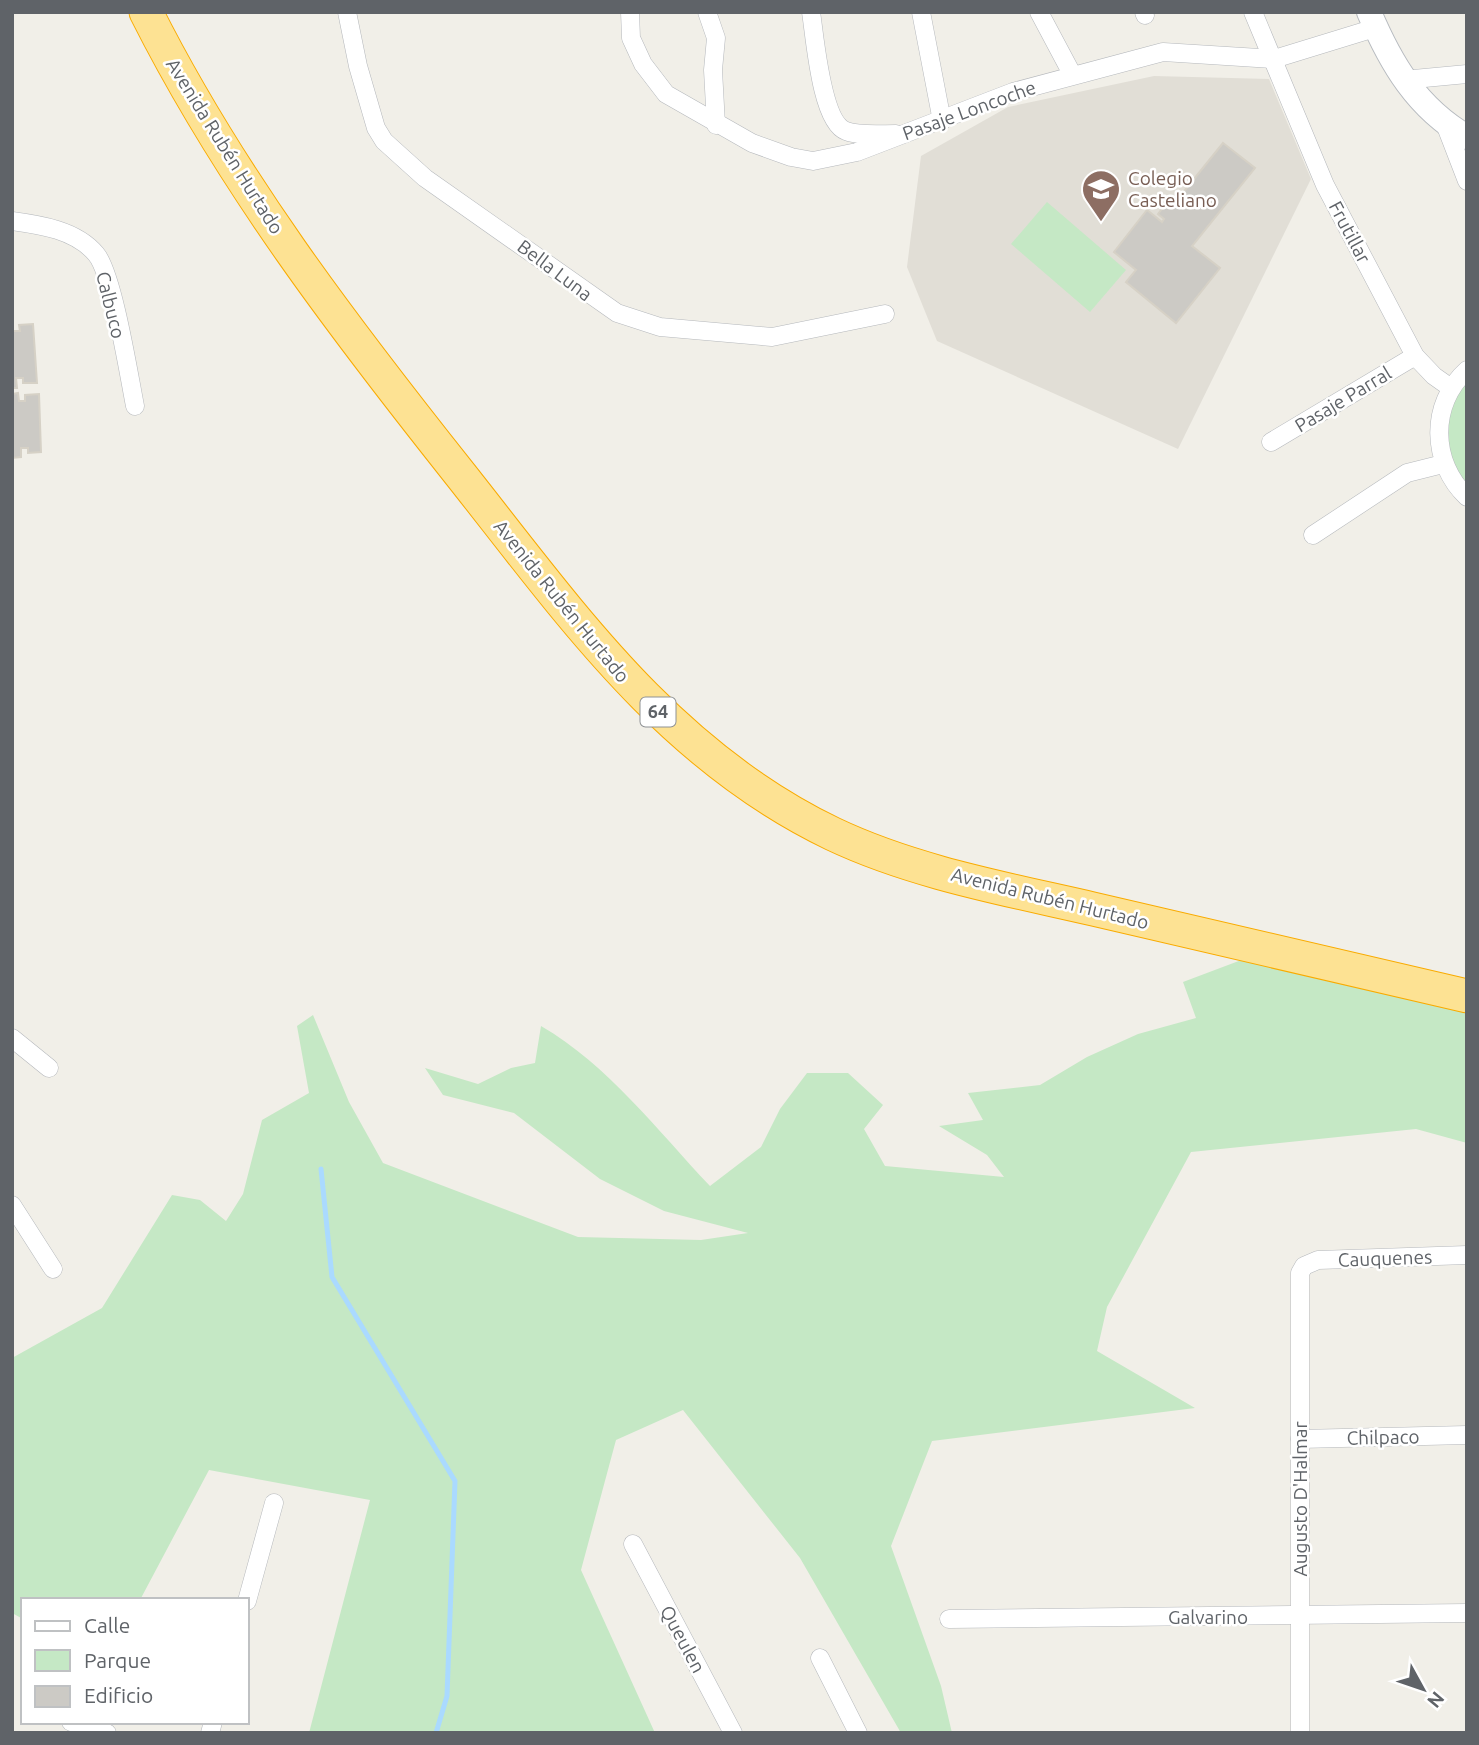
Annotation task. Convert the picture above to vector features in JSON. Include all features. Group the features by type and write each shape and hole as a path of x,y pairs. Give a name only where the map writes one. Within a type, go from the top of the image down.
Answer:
{"highway":[{"name":"Avenida Rubén Hurtado","path":"146,12 187,88 230,158 355,341 611,662 682,735 725,768 808,822 851,842 904,861 1003,888 1467,996"},
{"name":"Avenida Rubén Hurtado","path":"167,12 238,136 321,263 371,332 619,643 678,704 741,756 821,805 897,838 1467,975"}],"street":[{"name":"Bella Luna","path":"347,12 358,66 376,128 384,141 425,178 617,313 670,329 772,337 886,314"},
{"name":"Pasaje Loncoche","path":"630,12 631,37 643,64 666,94 716,125 791,158 813,160 857,152 1013,92 1072,74 1163,52 1274,59 1372,20"},
{"path":"707,12 716,38 713,70 716,125"},
{"path":"811,12 822,85 829,111 836,124 846,131 903,135"},
{"path":"921,12 942,121"},
{"path":"1039,12 1072,74"},
{"name":"Frutillar","path":"1253,12 1325,185 1415,356 1434,376 1451,388"},
{"path":"1372,20 1403,80 1445,124 1467,137"},
{"path":"1403,80 1467,74"},
{"path":"1445,124 1467,181"},
{"name":"Calbuco","path":"12,221 44,225 77,238 97,255 107,279 135,406"},
{"name":"Pasaje Parral","path":"1271,442 1415,356"},
{"path":"1467,370 1451,388 1441,412 1438,438 1443,464 1456,487 1467,497"},
{"path":"1313,534 1407,472 1443,464"},
{"path":"12,1038 48,1068"},
{"path":"12,1205 52,1269"},
{"name":"Cauquenes","path":"1304,1266 1318,1260 1467,1255"},
{"name":"Augusto D'Halmar","path":"1300,1733 1298,1281 1304,1266"},
{"name":"Chilpaco","path":"1300,1439 1467,1435"},
{"path":"248,1598 274,1503"},
{"name":"Queulen","path":"632,1544 733,1733"},
{"name":"Galvarino","path":"949,1619 1467,1613"},
{"path":"820,1658 858,1733"},
{"path":"78,1724 107,1733"}],"shaded area":[{"name":"Colegio Casteliano","path":"1154,76 1269,79 1311,179 1178,449 937,341 907,267 921,156 1008,107"}],"green space":[{"path":"1047,202 1126,270 1090,312 1011,244"},
{"path":"1467,380 1467,488 1452,459 1446,434 1450,409"},
{"path":"1244,959 1467,1011 1467,1143 1416,1129 1191,1152 1107,1307 1097,1351 1195,1408 932,1441 891,1546 941,1686 952,1733 901,1733 800,1558 683,1410 616,1440 581,1570 655,1733 309,1733 370,1500 209,1470 141,1598 21,1598 21,1618 12,1613 12,1358 102,1308 172,1195 200,1200 226,1221 243,1194 262,1120 309,1093 297,1026 313,1015 349,1102 383,1163 578,1237 701,1240 748,1233 664,1211 600,1179 514,1113 443,1095 425,1068 478,1084 511,1068 535,1063 541,1026 610,1079 710,1186 761,1147 780,1109 807,1073 848,1073 883,1105 864,1129 885,1166 1004,1177 987,1155 939,1126 983,1120 968,1093 1040,1085 1087,1057 1138,1034 1196,1018 1183,982"}],"building":[{"path":"1223,143 1255,168 1192,246 1220,268 1176,323 1126,282 1136,270 1114,252 1147,210 1162,222 1164,219 1158,214 1168,201 1173,205"},
{"path":"12,324 13,331 20,331 19,325 33,324 37,383 23,383 23,378 16,378 17,388 12,388"},
{"path":"18,393 19,401 25,401 25,395 39,394 41,452 28,453 28,448 21,448 21,457 12,458 12,394"}],"waterway":[{"path":"321,1169 332,1277 455,1481 447,1696 436,1733"}],"place":[{"name":"Colegio Casteliano","path":"1101,223"}]}
